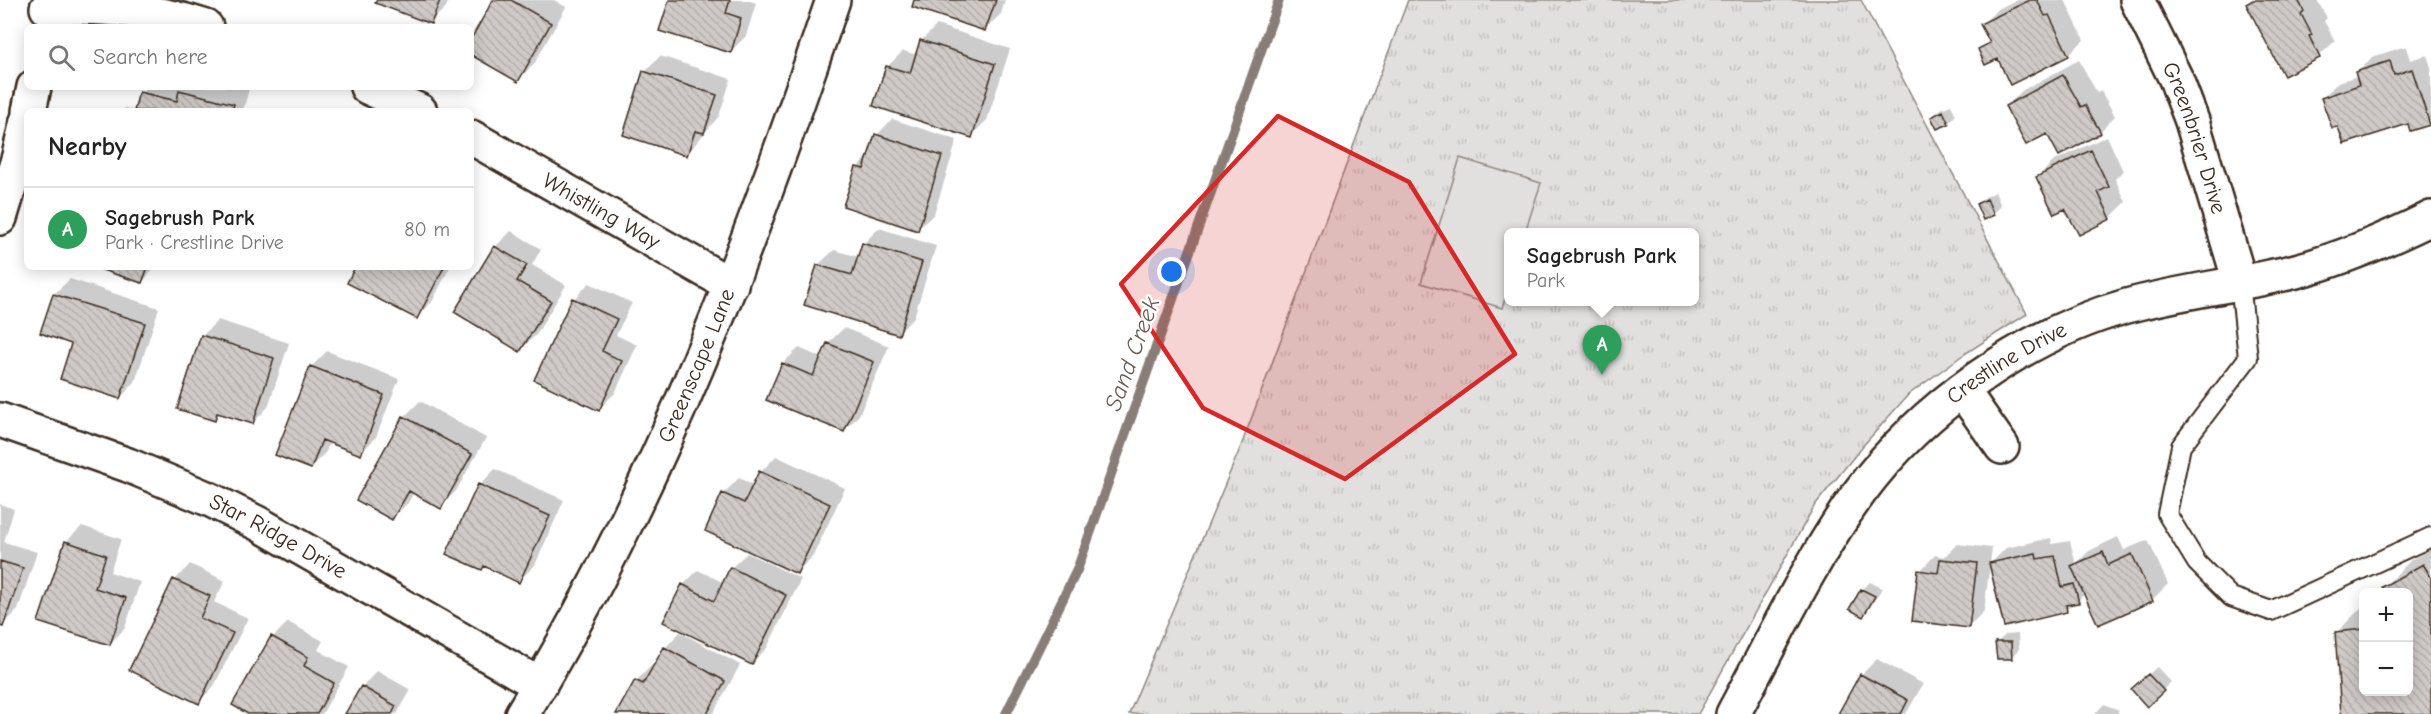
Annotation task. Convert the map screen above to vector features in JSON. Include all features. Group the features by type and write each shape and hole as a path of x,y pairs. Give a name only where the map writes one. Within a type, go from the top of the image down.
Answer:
{"street":[{"name":"Greenscape Lane","path":"522,714 540,685 628,519 673,425 731,285 786,137 833,0"},
{"name":"Greenbrier Drive","path":"2137,0 2176,79 2192,121 2240,282"},
{"path":"46,12 85,6 138,12 192,24"},
{"path":"30,108 33,90"},
{"path":"374,90 413,108"},
{"path":"0,218 24,136"},
{"name":"Whistling Way","path":"474,139 731,285"},
{"name":"Crestline Drive","path":"1733,714 1824,548 1859,494 1892,452 1962,390 2039,340 2083,322 2124,307 2296,271 2345,255 2431,218"},
{"path":"1962,390 2002,447"},
{"name":"Star Ridge Drive","path":"0,420 128,465 211,500 260,524 540,685"}],"lane":[{"path":"2240,282 2248,358 2181,446 2167,514 2197,563 2231,597 2271,611 2431,537"}],"highlighted area":[{"path":"1278,116 1409,182 1515,354 1345,479 1203,408 1121,284"}],"green space":[{"path":"1408,0 1861,0 2027,314 1963,355 1908,395 1861,448 1815,505 1698,714 1129,714 1241,446"},
{"path":"1460,158 1541,183 1526,228 1504,228 1504,302 1502,308 1421,283"}],"building":[{"path":"377,0 440,0 431,24 375,3"},
{"path":"493,0 511,0 551,23 518,82 474,57 474,34"},
{"path":"669,0 730,0 726,13 741,18 731,53 659,31"},
{"path":"914,0 996,0 985,31 912,7"},
{"path":"2030,0 2037,0 2045,16 2049,15 2069,56 2010,85 1998,59 1985,65 1978,49 1990,43 1980,24"},
{"path":"2253,0 2298,0 2304,11 2301,14 2312,35 2309,36 2320,58 2284,76 2246,4"},
{"path":"920,40 995,64 972,138 873,106 886,66 910,73"},
{"path":"2390,61 2394,75 2412,69 2430,125 2410,131 2408,124 2344,144 2338,127 2332,128 2321,98 2359,85 2355,72"},
{"path":"643,71 717,95 704,133 695,131 687,156 623,135"},
{"path":"2063,75 2081,107 2085,105 2101,133 2059,156 2047,134 2026,145 2005,106"},
{"path":"179,90 234,104 233,108 135,108 139,92 177,101"},
{"path":"1943,111 1949,124 1937,129 1931,117"},
{"path":"875,134 942,156 918,231 843,206 856,167 864,169"},
{"path":"2091,150 2109,187 2098,192 2111,219 2079,235 2065,209 2054,214 2036,177"},
{"path":"1987,199 1994,215 1983,220 1976,204"},
{"path":"862,243 922,262 899,335 804,305 817,265 852,275"},
{"path":"494,246 527,265 517,281 551,301 520,352 454,312"},
{"path":"102,270 147,270 142,283"},
{"path":"354,270 442,270 417,319 347,283"},
{"path":"53,294 145,323 120,399 60,379 71,344 40,333"},
{"path":"572,298 617,319 602,351 622,361 599,411 534,380"},
{"path":"201,335 274,358 253,424 217,413 215,421 177,409"},
{"path":"827,343 874,362 844,432 766,400 782,363 813,376"},
{"path":"310,366 384,395 361,455 322,440 311,469 275,455"},
{"path":"403,416 472,454 441,509 409,491 392,520 356,500"},
{"path":"759,471 830,504 797,574 705,531 722,493 744,503"},
{"path":"478,484 550,516 519,583 484,566 482,570 446,554"},
{"path":"65,541 106,555 95,588 126,598 110,645 38,622"},
{"path":"2103,552 2108,565 2132,554 2153,601 2098,625 2071,566"},
{"path":"2036,553 2037,559 2055,556 2062,587 2074,584 2079,603 2066,605 2067,612 2004,627 1989,563"},
{"path":"1940,559 1977,563 1969,628 1912,621 1918,570 1938,573"},
{"path":"0,561 23,568 3,627 0,626"},
{"path":"2423,564 2431,577 2431,714 2341,714 2335,632 2359,630 2359,696 2413,696 2413,588 2382,587"},
{"path":"730,567 786,595 752,665 663,622 682,584 714,601"},
{"path":"173,579 210,596 200,618 233,633 199,704 129,670"},
{"path":"1861,589 1875,596 1863,617 1849,609"},
{"path":"271,636 308,657 304,666 334,683 317,714 248,714 232,705"},
{"path":"1995,642 2011,642 2012,659 1997,659"},
{"path":"664,647 725,681 707,714 616,714 635,680 643,684"},
{"path":"1860,674 1908,700 1901,714 1838,714"},
{"path":"2148,674 2164,691 2147,707 2131,689"},
{"path":"361,686 396,706 392,714 345,714"}],"waterway":[{"name":"Sand Creek","path":"1006,714 1077,570 1279,0"}],"place":[{"name":"Sagebrush Park","path":"1602,375"}]}
